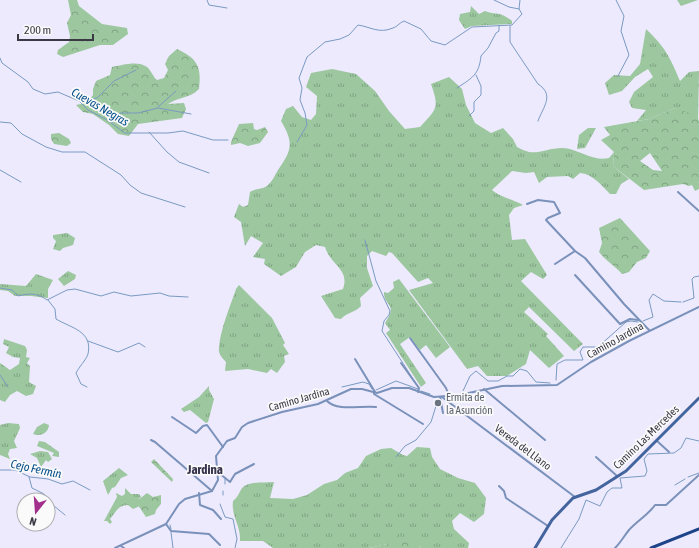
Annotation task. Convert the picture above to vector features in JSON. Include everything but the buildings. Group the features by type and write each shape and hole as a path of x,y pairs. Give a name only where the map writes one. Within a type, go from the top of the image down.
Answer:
{"main road":[{"name":"Camino Las Mercedes","path":"535,548 548,526 575,496 596,490 630,468 699,398"},
{"path":"651,548 699,529"}],"street":[{"path":"678,192 699,211"},
{"path":"527,204 538,200 554,202 560,213 546,220 575,251 585,258 638,320 649,330"},
{"path":"555,264 575,251"},
{"path":"575,274 620,324 630,319 638,320"},
{"name":"Camino Jardina","path":"223,447 227,442 235,438 248,423 282,412 327,401 351,389 374,392 401,387 432,397 441,397 515,385 557,385 591,362 649,330 699,307"},
{"path":"410,338 446,388 449,396"},
{"path":"355,359 374,394 423,424"},
{"path":"401,363 418,388 418,392"},
{"path":"484,389 545,440"},
{"path":"441,397 443,413"},
{"name":"Vereda del Llano","path":"441,397 575,496"},
{"path":"327,401 330,405 349,408 376,407"},
{"path":"172,417 196,433 203,426 207,425 223,447 216,456 219,473 218,480 212,491"},
{"path":"151,440 212,491"},
{"path":"657,441 668,452"},
{"path":"596,457 618,476"},
{"path":"219,473 230,482 235,474 254,464"},
{"path":"615,548 623,540 629,530 649,513 655,505 666,505 677,493 699,475"},
{"path":"499,486 504,491 506,498 548,526"},
{"path":"115,548 166,524 179,504 185,499 199,493 212,491"},
{"path":"199,493 200,505 213,510 220,519"},
{"path":"166,524 171,531 209,534 220,545"}],"green space":[{"path":"68,0 77,0 79,6 102,24 127,28 128,34 113,45 100,45 63,57 57,54 58,50 69,42 70,36 67,23 71,15"},
{"path":"677,0 698,0 681,6"},
{"path":"471,6 479,14 485,11 500,14 512,21 512,24 472,26 465,29 459,20 460,14 470,12"},
{"path":"646,29 658,41 666,53 680,81 689,72 699,71 698,122 675,108 649,119 637,121 646,110 632,108 629,102 634,92 653,77 648,69 635,77 622,91 609,95 605,83 614,75 630,76 640,64"},
{"path":"177,49 184,52 194,60 199,69 200,75 199,89 188,96 168,104 184,103 186,109 182,118 138,124 129,136 118,134 109,125 93,114 83,112 76,105 86,103 93,95 93,89 96,81 110,75 112,67 135,63 147,67 157,80 164,78 168,70 165,64 169,56"},
{"path":"332,69 356,74 375,91 389,111 405,129 420,127 430,116 436,104 431,84 449,77 462,89 466,105 475,123 491,133 503,128 513,139 517,147 529,152 564,148 594,158 604,159 609,158 614,152 613,166 629,179 621,184 616,194 610,194 593,178 580,173 573,179 568,176 547,177 539,183 534,172 526,173 512,171 492,190 523,205 514,208 509,215 512,240 525,239 547,275 543,279 531,272 521,281 583,344 574,351 529,307 524,312 548,334 546,336 564,356 549,368 530,350 526,364 507,376 487,376 478,366 467,369 409,290 433,283 428,278 418,282 392,253 389,252 386,256 372,251 367,256 367,268 373,286 360,298 361,306 341,319 335,318 321,296 343,289 344,282 342,272 331,259 325,247 316,245 305,252 296,267 281,276 264,264 265,259 253,257 263,243 251,236 245,246 241,222 234,217 239,204 243,207 248,205 250,192 265,187 269,184 289,152 290,146 288,135 281,121 286,109 293,106 302,117 311,120 316,114 317,96 306,87 311,73"},
{"path":"675,108 697,116 699,121 699,189 695,191 692,185 689,186 683,184 644,190 613,166 614,152 601,140 610,135 604,127 649,119","holes":["650,153 662,171 653,170 640,161"]},
{"path":"253,123 254,129 257,130 265,127 268,132 260,143 248,146 240,143 231,145 239,124"},
{"path":"588,128 596,128 585,148 577,149 579,135"},
{"path":"59,133 69,139 71,143 67,146 54,144 51,139 51,134"},
{"path":"620,218 650,251 646,258 637,262 629,272 622,274 599,252 602,243 599,228"},
{"path":"67,233 75,238 73,245 63,248 60,251 53,249 56,241 53,238 53,235"},
{"path":"68,271 76,275 75,279 64,286 58,279"},
{"path":"36,274 53,280 48,289 48,298 15,296 8,291 0,290 0,284 26,286"},
{"path":"399,279 450,347 436,358 426,345 420,350 410,337 400,344 426,383 421,387 386,333 390,330 385,323 391,312 391,308 384,297 384,292 388,293 394,288 393,282"},
{"path":"239,285 272,318 285,343 283,345 289,354 284,356 285,362 277,373 271,369 267,373 248,369 225,371 226,362 219,352 220,341 228,311 236,289"},
{"path":"4,339 25,346 27,350 26,357 30,358 27,363 30,366 29,382 36,386 33,394 26,396 17,391 10,395 5,402 0,400 0,363 10,370 19,364 20,358 13,357 6,353 9,347 3,344"},
{"path":"209,386 209,390 214,399 208,422 206,423 190,410 184,412 181,409 199,397"},
{"path":"8,423 19,424 20,428 14,441 17,448 10,449 8,454 10,459 0,455 0,425"},
{"path":"44,423 49,425 44,434 33,434 37,427"},
{"path":"39,441 45,442 59,452 59,457 52,456 54,453 37,446"},
{"path":"417,447 430,448 432,457 440,469 458,478 475,483 486,498 484,514 474,522 460,513 452,521 454,529 469,543 468,548 421,548 420,546 388,544 369,548 273,548 263,541 240,541 239,530 233,512 233,501 245,486 253,483 274,482 270,498 293,499 307,495 324,484 337,480 345,473 358,468 366,456 381,449 391,448 407,456"},
{"path":"40,451 48,452 52,459 48,462 46,460 41,467 37,458 30,454"},
{"path":"154,459 173,479 172,482 151,462"},
{"path":"119,468 128,475 121,478 108,495 103,481"},
{"path":"125,488 131,494 139,494 141,497 138,500 140,506 133,509 128,505 122,506 110,519 112,522 110,524 107,521 104,521 117,497 116,493 122,496 125,494"},
{"path":"147,493 153,497 161,495 161,504 156,510 155,514 146,517 138,505 138,500"},
{"path":"397,536 414,539 421,548 369,548 388,544"}],"waterway":[{"path":"207,0 209,5 227,8"},
{"path":"494,0 509,7 519,9"},
{"path":"297,142 307,125 305,113 300,100 302,88 299,78 307,57 325,42 340,39 349,35 358,25 375,30 388,30 404,21 421,29 431,41 445,45 472,27 512,25 522,14 519,9 520,0"},
{"path":"616,0 624,16 621,31 629,55 618,76"},
{"path":"457,88 471,78 479,68 481,56 488,48 496,33 499,31 499,26"},
{"path":"510,26 510,42 538,84 546,92 547,97 545,106 538,121"},
{"name":"Cuevas Negras","path":"0,58 2,63 28,82 33,89 45,94 58,92 79,101 88,110 107,120 125,133 168,133 183,131 213,140 228,140"},
{"path":"80,101 97,98 114,81 136,70"},
{"path":"469,116 474,111 474,102 481,95 481,86 476,75"},
{"path":"158,107 176,91"},
{"path":"112,123 120,113 138,113 158,108 191,114"},
{"path":"0,122 11,123 22,134 46,147 62,152 85,152 121,175 130,185 141,193 185,207"},
{"path":"149,132 167,152 179,162 209,173"},
{"path":"0,170 21,182"},
{"path":"365,240 376,281 390,311 389,315 384,321 382,331 417,385"},
{"path":"683,302 694,298 692,279 699,276"},
{"path":"0,288 12,290 18,296 33,294 47,300 67,290 75,289 101,296 114,292 131,296 160,293 169,296 188,297"},
{"path":"643,321 653,317 649,300 653,294 664,301 681,302"},
{"path":"48,300 55,309 56,319 80,331 87,340 89,346 88,354 76,373 81,384 87,387"},
{"path":"556,380 557,364 565,360 583,360 580,352 583,347 598,347 626,322 638,322"},
{"path":"88,341 118,352 139,343 145,347"},
{"path":"463,391 470,376 476,371 488,381 498,381 507,376 513,376 520,369 527,371 536,382 550,383"},
{"path":"0,375 8,387"},
{"path":"376,390 396,381 418,389"},
{"path":"342,387 363,382 369,384 372,389"},
{"path":"421,391 430,394"},
{"path":"396,457 405,446 416,440 431,422 436,406"},
{"path":"561,548 579,519 586,500 600,506 607,492 612,488 622,488 620,478 645,476 647,471 644,459 648,454 674,453 681,448 686,438 699,441"},
{"name":"Cejo Fermín","path":"0,470 15,470 30,477 48,479 62,484 73,481 90,490"},
{"path":"688,477 699,473"},
{"path":"29,477 32,488 40,492"},
{"path":"225,479 225,484"},
{"path":"675,485 685,479"},
{"path":"220,504 225,517 233,519 237,539 235,548"},
{"path":"56,508 65,515"},
{"path":"170,525 171,529"},
{"path":"171,532 173,548"}],"place":[{"name":"Ermita de la Asunción","path":"438,403"}],"district":[{"name":"Jardina","path":"205,469"}]}
